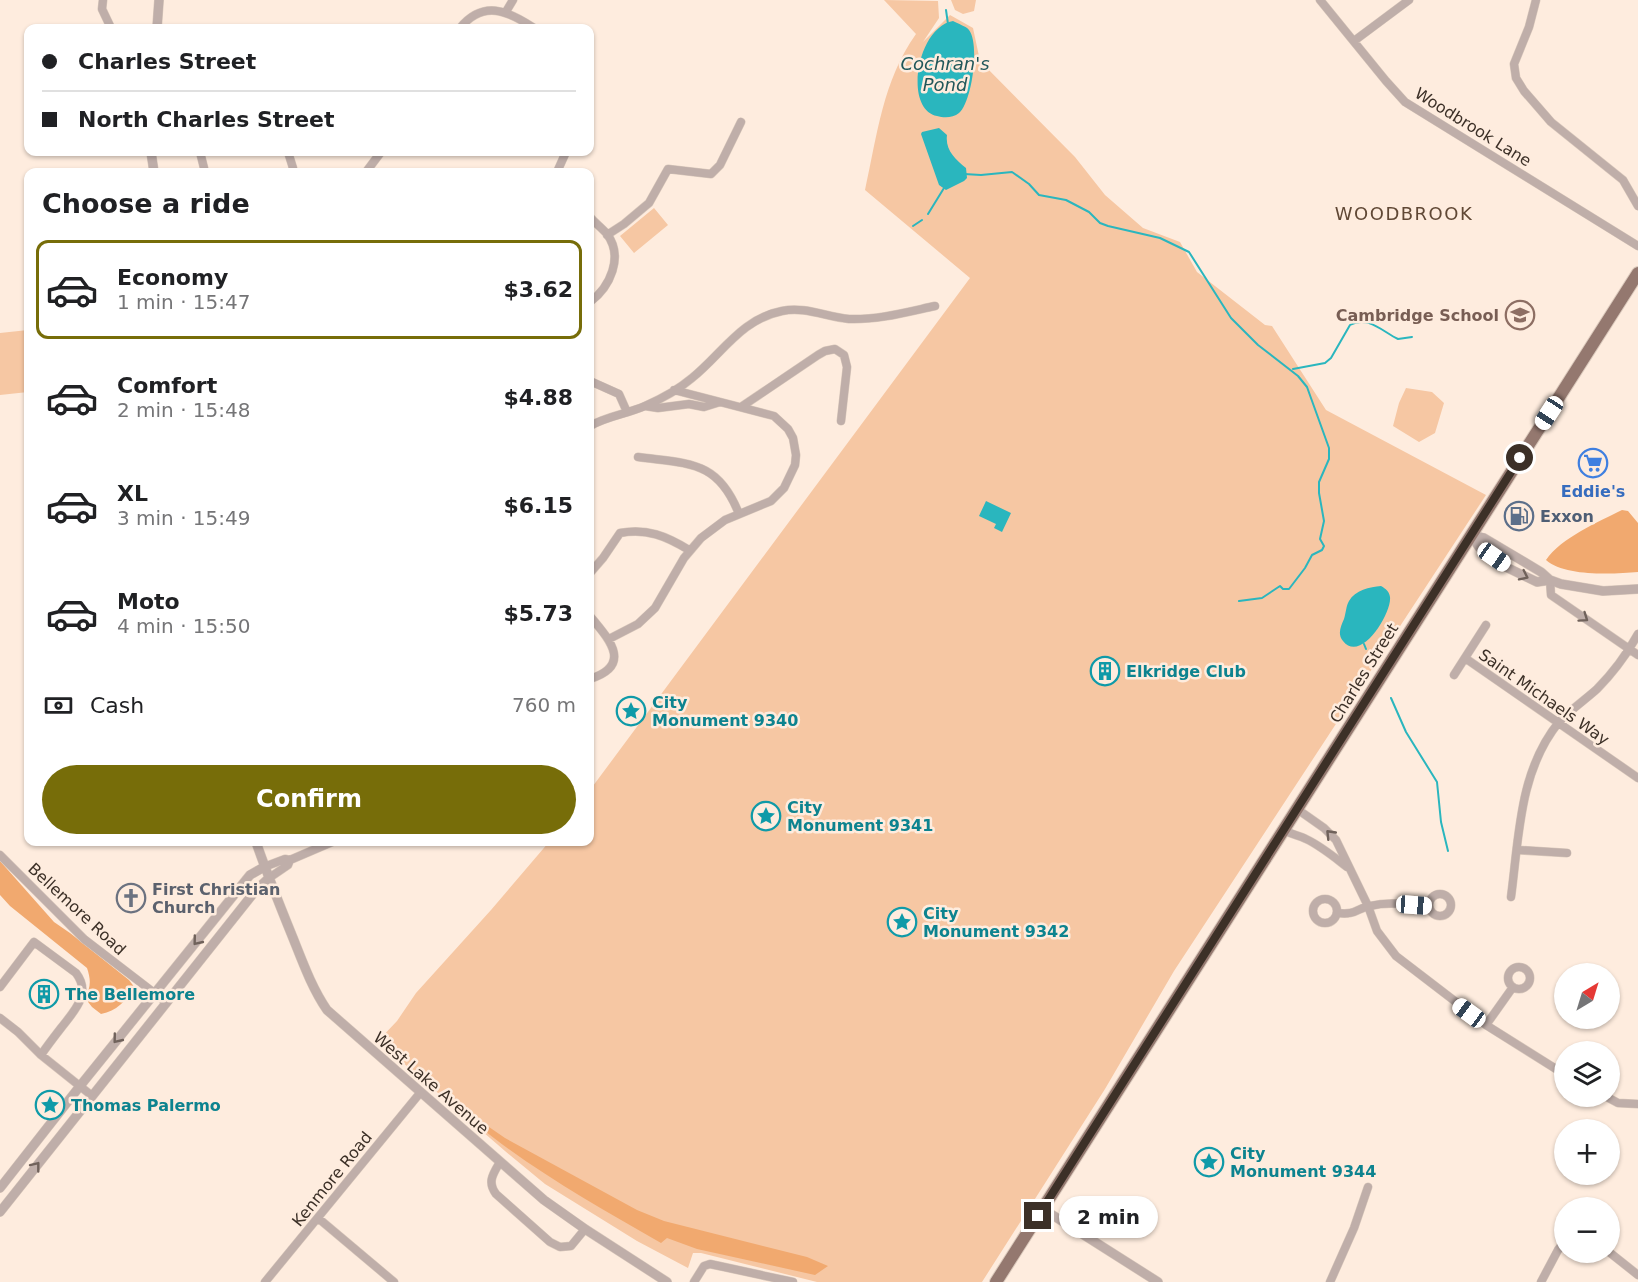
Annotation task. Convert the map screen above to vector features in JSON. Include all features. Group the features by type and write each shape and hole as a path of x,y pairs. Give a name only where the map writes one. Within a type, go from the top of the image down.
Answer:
{"main road":[{"name":"Charles Street","path":"996,1282 1638,273"}],"street":[{"path":"103,0 102,9 109,24"},
{"path":"157,24 159,0"},
{"path":"507,10 513,0"},
{"name":"Woodbrook Lane","path":"1320,0 1386,81 1413,108 1539,183 1638,246"},
{"path":"1354,41 1409,0"},
{"path":"1536,0 1529,27 1514,64 1516,78 1524,91 1551,122 1623,180 1638,206"},
{"path":"463,24 480,9 499,7 528,24"},
{"path":"607,235 649,203 668,169 711,174 720,165 741,122"},
{"path":"594,221 607,235 614,254 612,275 605,288 594,298"},
{"path":"594,424 645,406 674,390 700,372 742,329 772,314 797,310 848,319 862,319 935,306"},
{"path":"741,407 818,355 835,349 844,355 847,367 841,421"},
{"path":"594,383 619,394 627,412"},
{"path":"609,639 638,624 655,608 689,550 712,528 761,506 777,496 789,480 795,465 793,438 782,421 766,413 674,390"},
{"path":"645,406 658,408 689,404 704,407 721,402"},
{"path":"638,457 689,465 713,475 729,490 740,514"},
{"path":"594,568 620,532 644,530 671,539 689,550"},
{"path":"1471,535 1484,538 1550,580 1571,587 1593,590 1638,589"},
{"path":"1550,580 1551,595 1638,656"},
{"path":"594,621 613,647 612,661 606,671 594,677"},
{"path":"1454,675 1486,625"},
{"path":"1511,897 1525,798 1532,771 1541,750 1559,723 1603,682 1638,634"},
{"name":"Saint Michaels Way","path":"1465,658 1638,778"},
{"path":"1297,810 1324,828 1336,840 1368,906 1377,932 1395,956 1486,1025 1554,1068"},
{"path":"1284,830 1294,837 1303,837 1311,841 1350,870"},
{"name":"West Lake Avenue","path":"257,846 316,993 327,1010 544,1200 667,1282"},
{"path":"0,1188 250,875 264,867 285,859 290,860 323,846"},
{"path":"1518,850 1567,853"},
{"name":"Bellemore Road","path":"0,855 84,939 166,1002"},
{"path":"0,1212 256,890 288,865 290,860"},
{"path":"1337,913 1353,914 1368,906 1394,903 1429,906"},
{"path":"0,987 34,942 80,979 82,990 78,1006 41,1055"},
{"path":"1486,1025 1513,987"},
{"path":"0,1018 91,1095"},
{"name":"Kenmore Road","path":"266,1282 420,1093"},
{"path":"1620,1102 1638,1104"},
{"path":"500,1162 490,1182 492,1189 550,1242 560,1247 571,1246 585,1229"},
{"path":"1330,1282 1354,1228 1368,1187"},
{"path":"1043,1209 1158,1282"},
{"path":"318,1218 394,1282"},
{"path":"1541,1282 1554,1260"},
{"path":"1620,1261 1638,1275"},
{"path":"694,1282 704,1266 718,1264 793,1282"}],"shaded area":[{"name":"Elkridge Club","path":"884,0 938,1 939,18 923,42 950,15 973,28 980,61 1075,157 1105,195 1143,228 1180,242 1197,272 1265,325 1272,326 1326,410 1486,495 1174,971 1105,1089 982,1282 817,1282 701,1253 693,1253 688,1268 637,1241 545,1184 378,1041 397,1021 416,993 546,846 594,846 594,785 970,278 865,190 889,89 896,70 916,34"},
{"path":"951,0 976,0 974,11 963,14 955,10"},
{"path":"654,208 668,225 634,253 620,236"},
{"path":"24,330 24,392 0,395 0,333"},
{"path":"1406,388 1432,392 1444,403 1435,433 1419,442 1393,426"},
{"path":"1622,510 1628,511 1638,523 1638,572 1603,574 1577,572 1546,560 1570,538"},
{"path":"0,861 54,922 129,980 135,988 120,1005 112,1011 101,1014 92,1007 85,998 90,983 87,968 10,906 0,895"},
{"path":"473,1116 505,1138 637,1210 664,1221 807,1257 828,1266 815,1275 697,1249 667,1238 661,1243 542,1172 475,1123"}],"water":[{"name":"Cochran's Pond","path":"953,21 968,29 972,37 973,73 964,107 957,115 943,117 926,110 920,99 919,68 923,52 931,37 941,27"},
{"path":"939,128 947,135 952,154 966,168 967,178 946,190 939,185 921,134"},
{"path":"986,501 1011,513 1002,532 994,528 996,524 979,516"},
{"path":"1381,586 1387,590 1390,597 1381,624 1366,641 1358,646 1350,646 1343,641 1340,633 1349,601 1359,592"}],"waterway":[{"path":"946,10 948,24"},
{"path":"964,174 1012,172 1029,184 1039,195 1066,200 1089,212 1100,223 1160,238 1189,252 1231,318 1258,345 1298,376 1307,387 1329,448 1329,459 1319,482 1324,521 1320,539 1324,546 1322,550 1312,555 1289,589 1283,589 1280,586 1262,598 1239,601"},
{"path":"928,214 944,188"},
{"path":"913,226 922,220"},
{"path":"1293,369 1325,363 1331,358 1350,325 1357,322 1369,323 1398,339 1412,337"},
{"path":"1364,644 1366,649"},
{"path":"1391,698 1406,732 1437,782 1441,822 1448,851"}],"place":[{"name":"Cambridge School","path":"1520,315"},
{"name":"Eddie's","path":"1593,463"},
{"name":"Exxon","path":"1519,516"},
{"name":"Elkridge Club","path":"1105,671"},
{"name":"City Monument 9340","path":"631,711"},
{"name":"City Monument 9341","path":"766,816"},
{"name":"First Christian Church","path":"131,898"},
{"name":"City Monument 9342","path":"902,922"},
{"name":"The Bellemore","path":"44,994"},
{"name":"Thomas Palermo","path":"50,1105"},
{"name":"City Monument 9344","path":"1209,1162"}],"district":[{"name":"WOODBROOK","path":"1404,213"}],"route":[{"path":"1038,1216 1520,458"}]}
